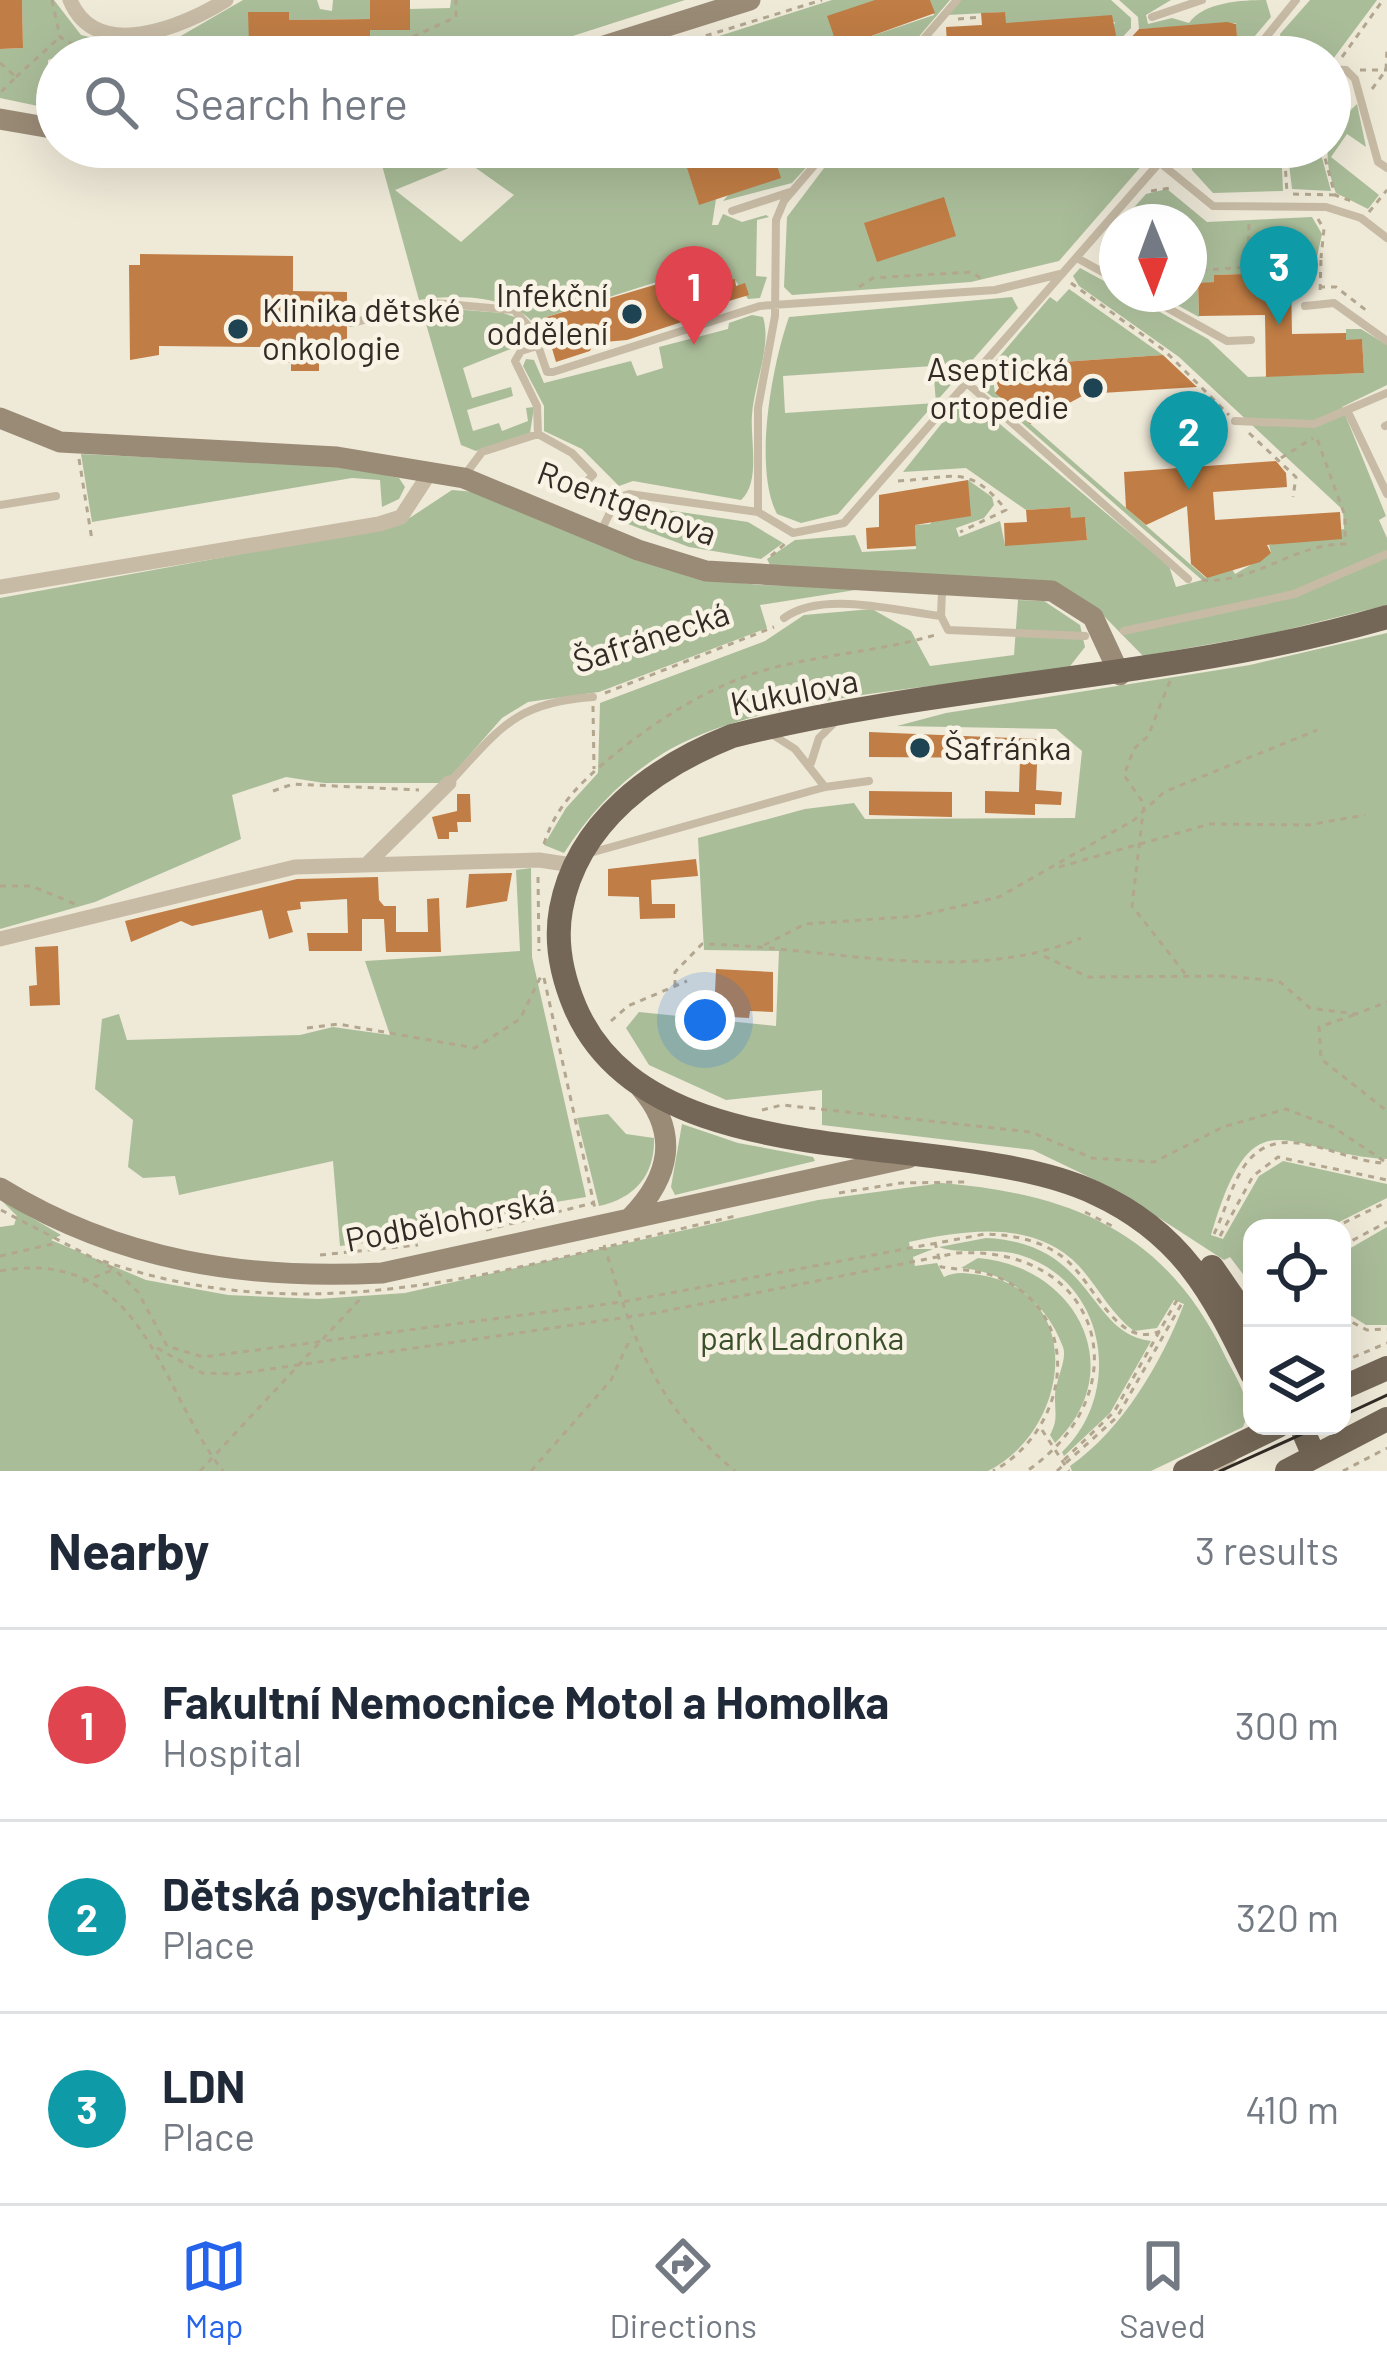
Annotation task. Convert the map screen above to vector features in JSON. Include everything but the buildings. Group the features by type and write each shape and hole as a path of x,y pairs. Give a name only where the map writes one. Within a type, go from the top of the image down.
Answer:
{"main road":[{"name":"Kukulova","path":"574,861 633,792 700,748 761,728 1120,675 1300,642 1387,617"},
{"path":"574,861 559,938 565,979 591,1038 633,1078 709,1116 786,1138 1049,1174 1140,1231 1213,1268 1243,1311"},
{"path":"1140,1231 1210,1287 1243,1372"},
{"path":"1351,1384 1387,1368"},
{"path":"1301,1467 1387,1419"},
{"path":"1185,1471 1262,1435"},
{"path":"1282,1435 1301,1467"},
{"path":"1300,1435 1301,1467"}],"street":[{"path":"70,0 83,22 105,33 154,32 190,23 226,0"},
{"path":"636,36 750,0"},
{"path":"0,119 36,125"},
{"name":"Roentgenova","path":"0,418 60,442 337,457 464,478 706,571 942,584"},
{"path":"0,587 116,561 401,517 431,471"},
{"path":"942,584 1052,591 1093,617 1120,675"},
{"name":"Šafránecká","path":"365,865 449,783"},
{"path":"0,939 295,868 541,854 574,861"},
{"path":"629,1219 647,1200 669,1154 667,1129 633,1078"},
{"name":"Podbělohorská","path":"0,1188 79,1230 141,1252 251,1274 382,1273 920,1155"}],"lane":[{"path":"926,36 957,0"},
{"path":"1152,17 1200,0"},
{"path":"1267,36 1295,0"},
{"path":"1351,75 1378,162 1387,168"},
{"path":"758,512 758,408 775,306 776,220 812,168"},
{"path":"601,534 613,504 629,494 758,512 781,530 844,524 1154,168"},
{"path":"1166,168 1213,206 1327,207 1360,218 1387,238"},
{"path":"732,211 791,192"},
{"path":"1077,258 1099,270"},
{"path":"351,323 420,305 484,306 524,317 547,372 554,372 760,306 995,290 1061,274"},
{"path":"1304,306 1334,303 1387,341"},
{"path":"1175,312 1227,341 1251,340"},
{"path":"537,346 521,351 515,361 537,406 538,434"},
{"path":"967,383 1188,579"},
{"path":"1235,422 1314,424 1387,393"},
{"path":"1347,410 1387,494"},
{"path":"464,478 482,452 538,434 572,453 593,476 584,484"},
{"path":"0,506 56,496"},
{"path":"1124,631 1294,594 1387,554"},
{"path":"942,584 941,616 948,630 1084,636"},
{"path":"784,618 796,609 835,605 941,616"},
{"name":"Šafránecká","path":"449,783 504,724 528,707 593,697"},
{"path":"811,765 819,738 842,715"},
{"path":"761,728 796,748 825,787"},
{"path":"574,861 825,787 869,781"},
{"path":"1220,1471 1253,1440"}],"path":[{"path":"415,36 456,17 456,0"},
{"path":"705,36 822,0"},
{"path":"1351,44 1384,1"},
{"path":"939,21 982,17"},
{"path":"1366,94 1386,70 1387,49"},
{"path":"0,93 36,59"},
{"path":"0,63 16,77"},
{"path":"1351,70 1386,70"},
{"path":"1351,108 1356,103"},
{"path":"1191,168 1192,176"},
{"path":"1285,168 1287,194 1335,195 1351,201"},
{"path":"1328,168 1335,195"},
{"path":"1368,214 1387,190"},
{"path":"1207,270 1247,267 1251,260 1249,216"},
{"path":"1251,260 1321,258 1320,304"},
{"path":"850,292 873,278 971,272 994,281"},
{"path":"1061,274 1112,318 1165,351 1235,422 1280,459 1296,477 1293,497"},
{"path":"1188,579 1214,581 1282,556 1345,544 1345,516 1316,436 1280,459"},
{"path":"79,457 92,541"},
{"path":"878,482 972,476 983,481 1006,510 960,532"},
{"path":"780,538 788,542"},
{"name":"Šafránecká","path":"593,697 770,632 784,618"},
{"path":"539,953 541,854 551,820 594,771 670,713 718,686 781,666 849,656 948,630"},
{"path":"1172,678 1148,736 1134,749 1124,775 1143,812 1132,906 1187,976"},
{"path":"593,697 594,771"},
{"path":"764,945 805,924 917,916 999,897 1143,812 1165,792 1317,730"},
{"path":"273,790 293,784 396,788 435,798"},
{"path":"1052,869 1210,824 1307,825 1365,815"},
{"path":"0,886 32,886 74,900 96,918"},
{"path":"675,986 675,972 702,944 764,945 916,960 1042,955 1081,938"},
{"path":"1042,955 1088,977 1279,982 1310,1008 1356,1014"},
{"path":"307,1028 338,1024 475,1048 520,1019 543,972 596,1213"},
{"path":"591,1038 628,1006 687,981"},
{"path":"1387,1002 1319,1028 1321,1059 1387,1111"},
{"path":"762,1110 782,1105 1030,1132 1092,1158 1154,1162 1223,1127 1286,1108 1333,1127 1387,1163"},
{"path":"1226,1226 1214,1234 1240,1173 1263,1149 1294,1142 1387,1163"},
{"path":"1263,1149 1270,1161"},
{"path":"1220,1236 1253,1176 1270,1161 1296,1156 1387,1180"},
{"path":"1349,1171 1354,1157"},
{"path":"838,1193 923,1181 981,1183"},
{"path":"1351,1219 1387,1202"},
{"path":"482,1232 537,1213 593,1203"},
{"path":"1080,1209 1140,1231"},
{"path":"0,1210 58,1243 145,1276 242,1294 364,1295 407,1291 755,1211"},
{"path":"1351,1241 1387,1222"},
{"path":"158,1348 225,1358 622,1302 985,1234 1039,1243 1081,1273 1128,1333 1145,1336 1160,1331"},
{"path":"602,1238 632,1335 656,1386 687,1428 735,1471"},
{"path":"934,1240 941,1267 1002,1279 1047,1318 1058,1365 1041,1429 1022,1451 993,1471"},
{"path":"0,1256 58,1243"},
{"path":"308,1255 418,1245"},
{"path":"158,1348 202,1373 302,1364 626,1318 938,1257 982,1253 1026,1263 1059,1282 1079,1307 1094,1343 1094,1382 1082,1418 1056,1450 1028,1471"},
{"path":"103,1261 138,1292 167,1346"},
{"path":"83,1282 114,1269"},
{"path":"0,1271 52,1271 83,1282 124,1307 158,1348 178,1397 224,1471"},
{"path":"200,1471 364,1295"},
{"path":"1050,1455 1050,1464 1058,1470 1066,1465 1117,1418 1180,1302 1114,1412 1066,1465"},
{"path":"1351,1322 1367,1330 1387,1329"},
{"path":"531,1471 611,1380 632,1335"},
{"path":"1351,1358 1387,1343"},
{"path":"1041,1429 1066,1465"},
{"path":"1343,1471 1387,1448"}],"green space":[{"path":"22,0 54,0 85,36 36,36 36,106 0,98 0,49 23,48"},
{"path":"243,0 317,0 320,9 332,11 333,0 383,0 370,1 370,19 289,20 288,12 289,36 181,36"},
{"path":"451,0 685,0 573,36 370,36 370,30 410,30 410,9 450,8"},
{"path":"832,0 875,0 847,36 719,36"},
{"path":"930,0 950,0 919,36 872,36 934,15"},
{"path":"961,0 1111,0 1131,18 1131,28 1124,36 1110,36 1115,22 1003,23 1005,12 948,15"},
{"path":"1119,0 1171,0 1146,15 1148,24 1172,18 1189,23 1213,6 1246,1 1266,0 1271,17 1255,36 1236,36 1236,23 1139,29 1138,17"},
{"path":"1310,0 1377,0 1350,36 1280,34"},
{"path":"1357,104 1366,147 1351,137 1351,111"},
{"path":"383,168 449,168 395,190 461,242 514,195 476,168 687,168 699,204 716,199 712,225 718,225 723,214 742,222 769,217 757,220 756,276 767,277 760,298 748,299 735,280 713,283 707,266 543,318 548,334 542,336 533,322 506,305 453,297 419,300"},
{"path":"752,168 806,168 792,183 723,201"},
{"path":"824,168 1140,168 1108,204 1099,204 1099,215 1059,261 971,282 792,295 784,287 787,217"},
{"path":"1282,168 1283,191 1213,193 1192,170"},
{"path":"1290,168 1325,168 1331,191 1292,189"},
{"path":"1329,168 1345,168 1379,195 1368,209 1336,193"},
{"path":"1167,189 1185,204 1137,204 1146,194"},
{"path":"1312,217 1322,234 1310,289 1291,294 1291,280 1275,280 1274,273 1215,275 1214,282 1207,283 1207,222"},
{"path":"1080,268 1099,278 1099,300 1079,286 1073,276"},
{"path":"1069,289 1163,355 1005,366 992,372 995,393 1206,578 1231,567 1235,574 1271,553 1269,545 1344,529 1343,510 1179,357 1116,312 1160,312 1208,339 1248,377 1364,373 1362,340 1346,340 1346,329 1361,329 1387,345 1387,385 1342,407 1386,516 1379,520 1387,538 1387,605 1273,633 1143,656 1100,612 1051,582 770,565 767,559 795,540 855,535 862,552 916,549 915,525 930,524 968,480 992,497 994,505 984,518 956,528 959,537 1000,521 1005,545 1087,540 1085,518 1071,518 1069,507 1026,510 966,468 903,472 946,418 970,399 1169,566 1176,587 1202,580 982,388 982,377 1050,297 1057,302"},
{"path":"1012,297 1018,308 936,402 933,366 783,376 785,413 935,403 838,514 801,523 777,514 766,471 771,388 789,317"},
{"path":"422,310 521,319 531,341 463,368 472,398 511,387 513,396 467,410 473,431 499,423 502,431 528,421 526,408 534,407 530,433 476,451 461,445"},
{"path":"752,315 763,317 765,340 752,415 753,472 741,500 633,481 619,486 582,449 544,431 544,406 523,366 526,359 534,360 544,383 631,361 637,376 663,368 659,347 728,329 729,323"},
{"path":"81,454 349,467 399,478 405,487 399,499 382,507 380,480 352,478 92,522"},
{"path":"452,490 476,492 691,577 759,585 868,588 760,605 767,628 599,692 528,702 502,718 445,783 324,783 286,777 232,795 241,839 95,902 0,929 0,598 399,525"},
{"path":"633,505 748,522 783,543 761,559 689,547 620,521 620,511"},
{"path":"1018,600 1044,601 1080,625 1085,647 1067,670 852,697 741,720 653,760 604,802 564,853 544,845 566,808 598,773 600,703 765,641 804,615 872,609 911,631 930,666 1014,655"},
{"path":"1387,633 1387,1159 1297,1142 1276,1140 1258,1145 1242,1160 1211,1235 1223,1239 1259,1176 1283,1161 1387,1184 1387,1198 1345,1219 1243,1219 1243,1274 1230,1257 1224,1260 1116,1190 1033,1150 822,1125 822,1090 726,1100 649,1065 626,1028 639,1012 776,1026 779,951 704,950 698,838 805,809 854,803 865,819 1075,818 1082,751 1056,729 897,726 946,713 1250,665"},
{"path":"531,868 532,957 586,1197 532,1206 458,1231 340,1246 333,1161 179,1195 175,1176 143,1178 128,1167 133,1120 95,1089 102,1019 119,1014 127,1040 300,1035 333,1027 390,1035 365,961 520,951 516,870"},
{"path":"608,1114 626,1134 654,1138 653,1151 640,1183 623,1197 599,1206 577,1118"},
{"path":"682,1124 815,1161 675,1195 671,1187"},
{"name":"park Ladronka","path":"942,1183 1033,1197 1111,1228 1176,1279 1203,1315 1243,1391 1243,1427 1151,1471 1072,1471 1070,1466 1107,1434 1138,1393 1184,1304 1174,1300 1157,1328 1134,1331 1061,1251 1020,1235 976,1232 909,1242 910,1249 933,1249 913,1257 915,1266 937,1263 944,1277 975,1274 1015,1287 1038,1307 1052,1334 1055,1364 1050,1395 1037,1425 1016,1452 988,1471 0,1471 0,1227 14,1225 17,1216 0,1199 61,1235 51,1240 146,1280 228,1295 318,1299 405,1293 818,1200"},
{"path":"1387,1227 1387,1325 1366,1325 1351,1316 1351,1248"},
{"path":"986,1238 1049,1255 1114,1323 1130,1335 1151,1341 1110,1413 1064,1456 1062,1452 1082,1428 1094,1400 1099,1371 1097,1341 1088,1313 1072,1288 1049,1269 1020,1255 939,1247"},
{"path":"978,1258 1013,1265 1042,1280 1082,1326 1090,1354 1089,1384 1078,1414 1055,1443 1050,1435 1063,1347 1048,1318 1025,1293 996,1276 961,1268"}],"tram line":[{"path":"1351,1412 1387,1395"},
{"path":"1220,1471 1300,1435"}],"place":[{"name":"Infekční oddělení","path":"632,314"},
{"name":"LDN","path":"1279,325"},
{"name":"Klinika dětské onkologie","path":"238,329"},
{"name":"Fakultní Nemocnice Motol a Homolka","path":"694,345"},
{"name":"Aseptická ortopedie","path":"1093,388"},
{"name":"Dětská psychiatrie","path":"1189,490"},
{"name":"Šafránka","path":"920,748"}]}
